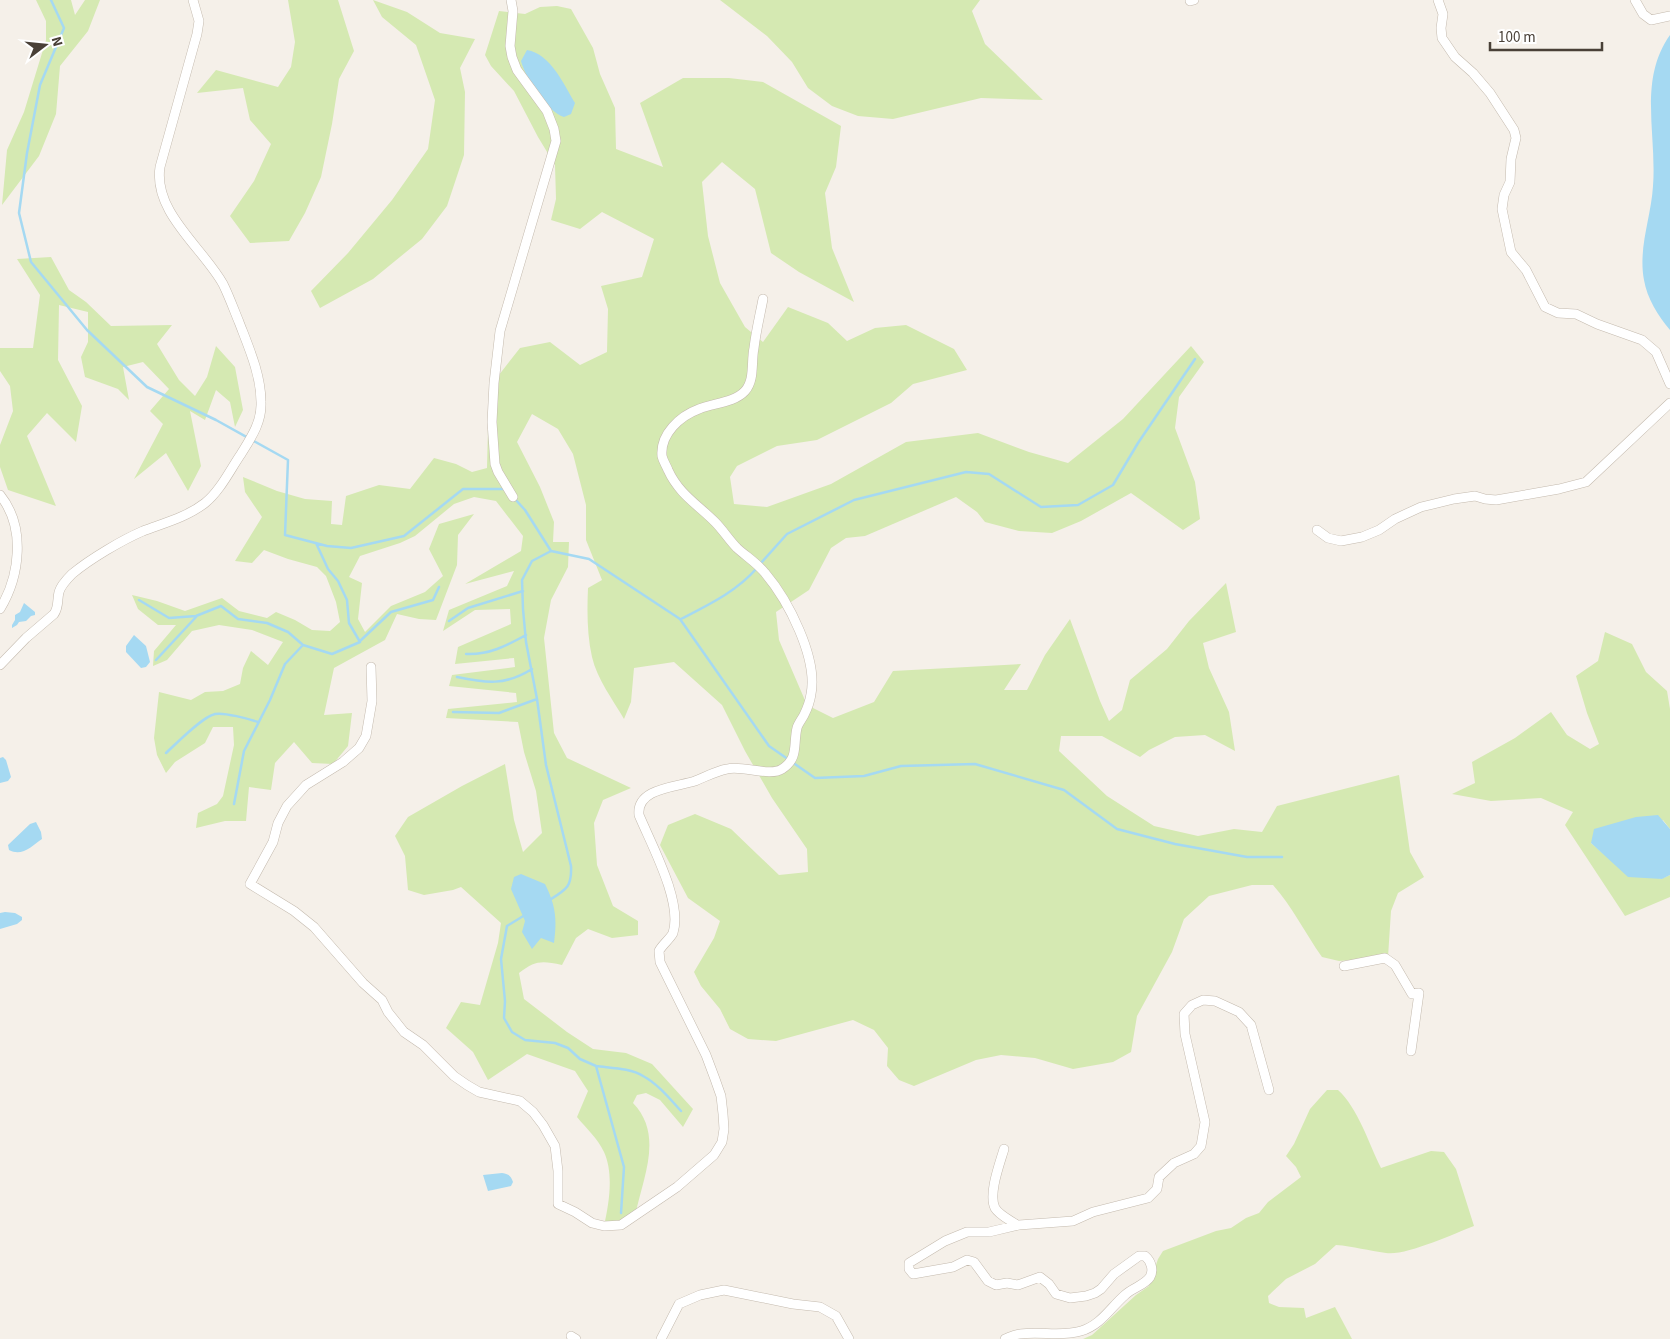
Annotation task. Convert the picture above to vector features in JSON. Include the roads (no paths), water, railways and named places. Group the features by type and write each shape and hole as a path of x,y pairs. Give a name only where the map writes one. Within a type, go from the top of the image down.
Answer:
{"street":[{"path":"0,665 26,638 54,614 57,610 59,590 74,573 122,542 194,510 207,502 243,450 259,422 262,405 261,390 247,342 223,285 164,201 158,178 197,34 198,21 193,0"},
{"path":"511,0 513,11 510,46 512,57 517,70 547,111 554,129 556,141 500,331 492,422 495,464 513,497"},
{"path":"1438,0 1442,14 1442,38 1455,57 1473,73 1490,93 1514,130 1516,138 1511,159 1510,182 1504,195 1502,209 1511,252 1526,270 1545,307 1558,313 1576,314 1597,324 1642,340 1656,352 1670,384"},
{"path":"1635,0 1643,14 1651,20 1670,16"},
{"path":"371,667 372,702 366,736 359,748 343,762 306,785 287,806 278,823 273,842 250,884 294,911 314,927 362,983 382,1000 388,1012 404,1032 423,1045 454,1076 479,1092 520,1102 532,1112 543,1125 555,1146 558,1171 558,1204 576,1212 592,1223 604,1226 621,1226 677,1186 714,1155 722,1142 724,1129 721,1096 715,1079 706,1056 660,962 659,952 672,934 674,919 673,902 666,879 639,812 640,807 649,795 661,789 693,781 727,768 744,768 770,772 782,770 793,757 797,727 811,693 812,678 807,649 796,621 767,575 754,560 738,549 716,523 683,494 662,458 663,444 673,426 698,409 733,399 744,392 750,382 753,350 763,299"},
{"path":"1317,530 1328,538 1341,541 1370,533 1421,507 1454,499 1475,496 1496,500 1559,489 1586,482 1670,403"},
{"path":"0,495 7,503 13,518 18,554 17,568 6,600 0,609"},
{"path":"1344,966 1385,958 1395,965 1412,994 1418,993 1411,1051"},
{"path":"1006,1339 1019,1334 1058,1335 1080,1332 1093,1327 1104,1318 1123,1296 1150,1277 1152,1272 1149,1260 1145,1256 1139,1256 1114,1274 1102,1289 1086,1296 1070,1298 1056,1294 1049,1284 1040,1277 1018,1285 1007,1283 996,1285 988,1280 974,1262 967,1260 953,1267 913,1274 909,1269 908,1263 945,1241 967,1232 988,1232 1017,1225 1073,1220 1093,1212 1148,1198 1157,1189 1159,1177 1174,1163 1194,1154 1202,1146 1205,1122 1185,1034 1184,1014 1192,1005 1203,1000 1215,1001 1239,1012 1245,1018 1251,1025 1269,1090"},
{"path":"1004,1149 994,1186 993,1202 996,1209 1017,1225"},
{"path":"662,1339 679,1304 700,1295 724,1290 794,1304 820,1307 836,1316 849,1339"}],"water":[{"path":"1670,35 1670,330 1657,313 1645,287 1643,256 1653,186 1651,108 1654,70 1660,52"},
{"path":"527,50 543,57 556,71 575,103 571,114 564,117 557,114 538,93 527,76 521,61"},
{"path":"24,603 35,612 35,615 26,621 19,622 12,628 15,615 20,612"},
{"path":"134,635 146,646 150,662 146,667 141,668 126,652 126,646"},
{"path":"3,757 6,760 11,777 8,781 0,783 0,758"},
{"path":"1658,815 1670,829 1670,875 1662,879 1628,877 1591,843 1594,829 1636,817"},
{"path":"36,822 42,839 23,851 14,852 9,850 8,845 30,824"},
{"path":"521,874 545,884 555,913 554,943 541,938 532,949 522,932 525,921 511,889 514,877"},
{"path":"0,913 15,913 22,917 22,920 17,924 0,929"},
{"path":"502,1173 510,1177 513,1182 511,1186 488,1191 483,1175"}],"waterway":[{"path":"51,0 64,28 40,85 27,153 19,213 31,262 87,330 147,387 216,420 288,460 285,535 327,546 351,548 404,536 463,489 505,490"},
{"path":"760,564 787,534 854,500 966,472 989,474 1041,507 1078,505 1113,485 1138,443 1195,359"},
{"path":"515,499 525,510 551,551 532,561 522,580 526,642 537,699 546,765 571,866 569,883 551,899"},
{"path":"139,600 169,618 196,616 221,606 238,619 267,623 288,632 303,645 332,654 360,642 349,623 347,600 338,581 328,569 316,543"},
{"path":"551,551 589,559 680,619 769,746 815,778 864,776 901,766 975,764 1064,790 1117,829 1175,844 1247,857 1282,857"},
{"path":"681,619 731,591 757,568"},
{"path":"360,641 391,612 433,600 439,587"},
{"path":"449,621 468,608 523,591"},
{"path":"156,660 196,617"},
{"path":"466,654 490,651 526,635"},
{"path":"234,804 244,751 270,700 285,664 303,645"},
{"path":"457,677 495,682 513,678 532,669"},
{"path":"453,712 499,713 537,699"},
{"path":"166,753 197,725 215,714 230,715 258,722"},
{"path":"525,915 507,926 501,959 505,1001 504,1018 512,1032 525,1040 555,1043 568,1048 580,1059 596,1066 624,1167 621,1213"},
{"path":"596,1066 638,1073 659,1087 681,1111"}]}
